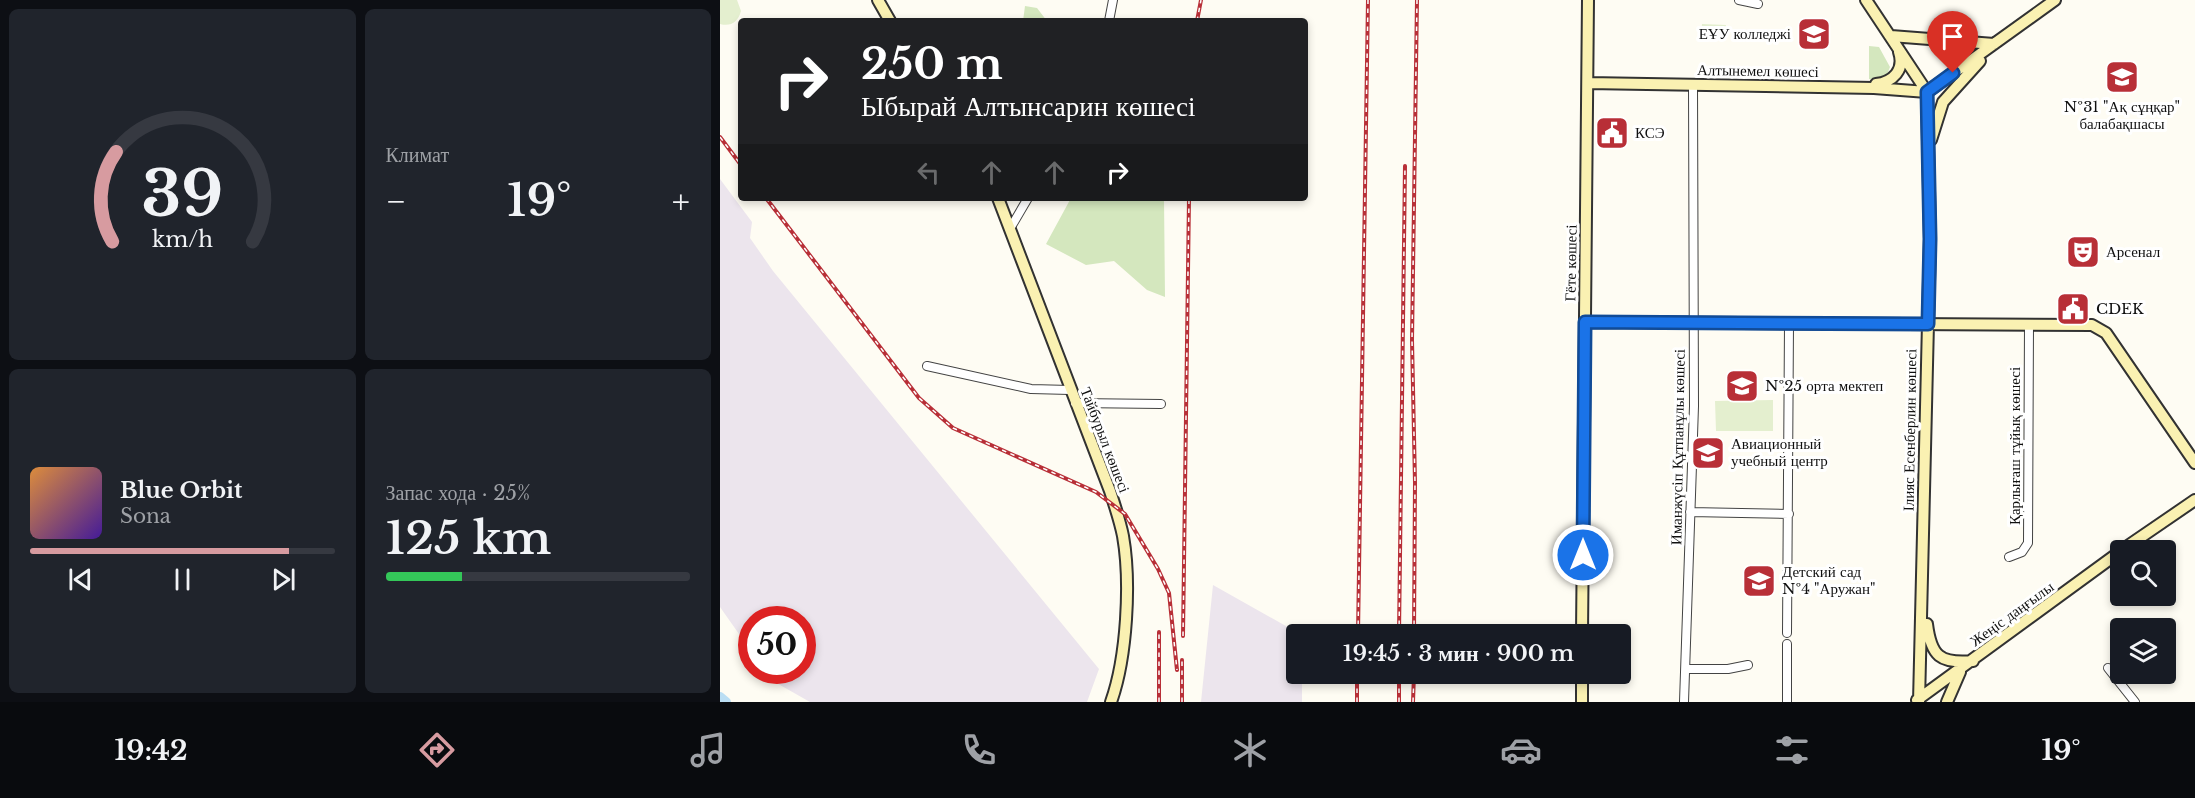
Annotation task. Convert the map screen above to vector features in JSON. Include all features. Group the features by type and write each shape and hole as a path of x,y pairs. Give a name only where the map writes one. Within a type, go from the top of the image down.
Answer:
{"main road":[{"path":"878,0 888,18"},
{"name":"Гёте көшесі","path":"1582,624 1588,0"},
{"path":"1866,0 1927,92 2055,0"},
{"path":"1891,36 1994,44"},
{"path":"1851,87 1881,83 1891,80 1896,75 1901,56 1891,36"},
{"path":"1928,149 1943,102 1994,44"},
{"name":"Алтынемел көшесі","path":"1588,83 1851,87 1927,92"},
{"name":"Ілияс Есенберлин көшесі","path":"1917,701 1923,592 1930,239 1927,92"},
{"name":"Тайбурыл көшесі","path":"999,201 1110,491 1123,535 1124,621 1120,667 1111,702"},
{"path":"1585,322 2092,325 2100,329 2195,463"},
{"name":"Жеңіс даңғылы","path":"2138,540 2195,500"},
{"name":"Жеңіс даңғылы","path":"1917,701 2110,560"},
{"path":"1923,592 1929,645 1944,660 1973,661"},
{"path":"1947,702 1960,670"},
{"path":"1582,684 1582,702"}],"street":[{"path":"1110,18 1113,0"},
{"path":"1738,0 1758,4"},
{"name":"Иманжүсіп Құтпанұлы көшесі","path":"1684,702 1694,323 1693,85"},
{"path":"1011,227 1026,201"},
{"path":"1787,633 1789,324"},
{"name":"Қарлығаш тұйық көшесі","path":"2009,557 2022,552 2028,543 2029,324"},
{"path":"927,366 1031,389 1070,390"},
{"path":"1075,403 1161,404"},
{"path":"1690,513 1789,514"},
{"path":"1787,644 1787,702"},
{"path":"1686,669 1728,669 1748,665"},
{"path":"2108,668 2135,702"}],"shaded area":[{"path":"720,179 752,222 750,238 773,271 1099,669 1087,702 810,702 778,684 816,684 816,606 738,606 738,633 720,607"},
{"path":"1213,585 1286,626 1286,684 1302,684 1302,702 1201,702"}],"green space":[{"path":"720,0 737,0 741,11 734,23 720,24"},
{"path":"1025,6 1037,8 1045,18 1023,18"},
{"path":"1702,24 1726,25 1725,36 1701,35"},
{"path":"1869,46 1879,47 1890,67 1888,72 1891,75 1883,81 1869,79"},
{"path":"1069,201 1164,201 1165,297 1147,290 1114,261 1086,265 1046,244"},
{"path":"1773,400 1773,431 1716,431 1715,401"}],"waterway":[{"path":"720,697 726,702"}],"railway":[{"path":"1198,18 1201,0"},
{"path":"1358,624 1368,0"},
{"path":"1414,624 1415,483 1412,340 1417,0"},
{"path":"720,137 738,161"},
{"path":"1399,624 1405,166"},
{"path":"768,201 919,398 953,428 1096,492 1125,514 1158,569 1169,593 1177,670"},
{"path":"1183,636 1189,201"},
{"path":"1159,632 1159,702"},
{"path":"1182,660 1182,702"},
{"path":"1357,684 1357,702"},
{"path":"1399,684 1399,702"},
{"path":"1413,702 1414,684"}],"place":[{"name":"ЕҰУ колледжі","path":"1814,34"},
{"name":"№31 \"Ақ сұңқар\" балабақшасы","path":"2122,77"},
{"name":"КСЭ","path":"1612,133"},
{"name":"Арсенал","path":"2083,252"},
{"name":"CDEK","path":"2073,309"},
{"name":"№25 орта мектеп","path":"1742,386"},
{"name":"Авиационный учебный центр","path":"1708,453"},
{"name":"Детский сад №4 \"Аружан\"","path":"1759,581"}],"route":[{"path":"1583,555 1585,322 1928,324 1930,192 1927,92 1953,73"}]}
